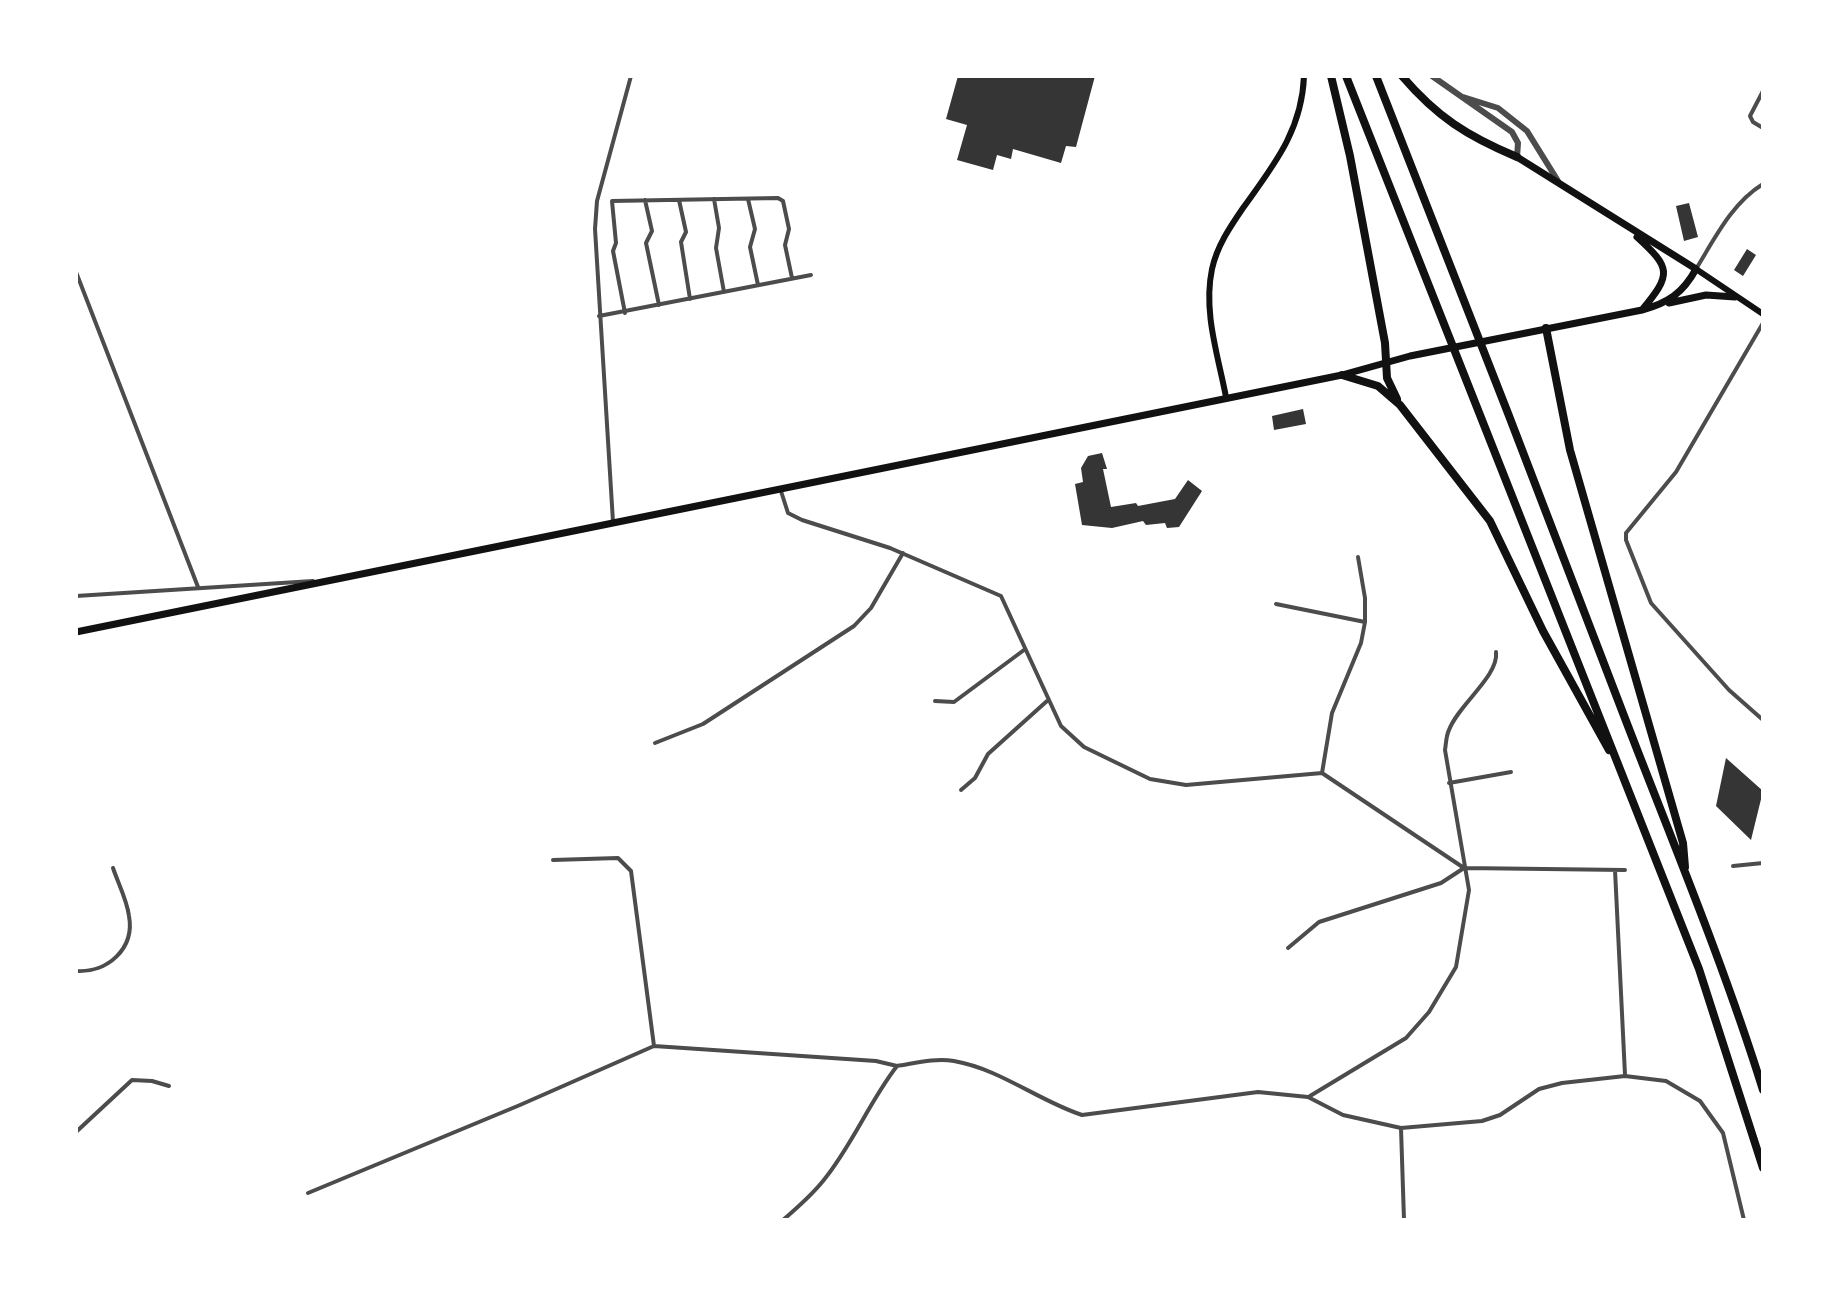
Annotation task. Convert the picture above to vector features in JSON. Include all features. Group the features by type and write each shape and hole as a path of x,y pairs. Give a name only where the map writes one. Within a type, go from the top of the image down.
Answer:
{"highway":[{"path":"1331,76 1350,156 1385,343 1387,378 1400,405"},
{"path":"1346,76 1699,969 1763,1168"},
{"path":"1376,76 1491,365 1686,876 1763,1090"},
{"path":"1402,76 1445,119 1476,140 1517,157"},
{"path":"1546,328 1570,450 1683,843 1686,876"},
{"path":"1342,375 1378,386 1400,405 1490,521 1543,631 1625,779"}],"main road":[{"path":"1226,397 1211,320 1212,267 1224,237 1278,159 1294,128 1301,111 1304,76"},
{"path":"1517,157 1763,314"},
{"path":"1624,224 1658,256 1665,270 1663,284 1642,310"},
{"path":"1655,306 1679,293 1696,269"},
{"path":"76,632 1342,375 1706,295 1735,297"}],"street":[{"path":"613,522 595,229 597,201 631,76"},
{"path":"1432,76 1512,132 1518,143 1517,157"},
{"path":"1763,91 1750,116 1763,128"},
{"path":"1463,97 1498,108 1527,131 1559,184"},
{"path":"1696,269 1727,219 1747,194 1763,184"},
{"path":"748,198 755,229 750,247 758,285"},
{"path":"625,313 613,251 616,243 612,201 778,198 783,201 789,229 785,245 792,278"},
{"path":"679,199 686,232 681,242 690,299"},
{"path":"714,199 719,228 716,248 724,292"},
{"path":"645,200 652,231 646,243 659,305"},
{"path":"76,272 198,587"},
{"path":"599,316 811,275"},
{"path":"1763,323 1676,472 1626,533 1627,546 1651,603 1718,678 1763,720"},
{"path":"780,488 788,513 802,520 903,553 1001,596 1061,726 1084,747 1150,779 1186,785 1322,773 1464,868 1625,870"},
{"path":"655,743 703,724 854,626 871,608 903,553"},
{"path":"1322,773 1332,713 1361,643 1365,622 1358,557"},
{"path":"76,596 344,578"},
{"path":"1276,604 1365,622"},
{"path":"935,701 954,702 1025,650"},
{"path":"1308,1097 1406,1038 1429,1012 1456,967 1469,890 1445,750 1448,731 1464,703 1495,668 1496,652"},
{"path":"961,790 975,778 988,754 1047,701"},
{"path":"1449,783 1511,772"},
{"path":"553,860 618,858 631,871 654,1046"},
{"path":"1733,866 1763,863"},
{"path":"76,971 101,968 114,960 130,932 129,916 113,868"},
{"path":"1288,948 1319,922 1441,883 1464,868"},
{"path":"1615,870 1625,1076"},
{"path":"308,1193 654,1046 876,1061 897,1066 933,1060 954,1061 980,1069 1062,1109 1082,1115 1258,1092 1308,1097 1343,1115 1401,1128 1482,1121 1500,1115 1539,1089 1562,1083 1625,1076 1666,1081 1685,1090 1707,1109 1723,1133 1744,1220"},
{"path":"783,1220 810,1197 825,1179 868,1106 897,1066"},
{"path":"76,1132 132,1080 169,1086"},
{"path":"1401,1128 1404,1220"}],"building":[{"path":"958,76 1095,76 1076,147 1066,146 1061,163 1013,149 1011,159 997,155 993,170 957,160 967,125 946,119"},
{"path":"1689,203 1698,237 1684,241 1676,206"},
{"path":"1747,249 1756,255 1743,276 1734,270"},
{"path":"1303,409 1306,424 1274,430 1272,416"},
{"path":"1102,453 1111,507 1175,499 1188,480 1202,491 1179,527 1167,528 1165,523 1146,525 1143,521 1112,528 1082,525 1075,484 1083,482 1081,468 1088,456"},
{"path":"1726,758 1763,791 1751,840 1716,806"}]}
